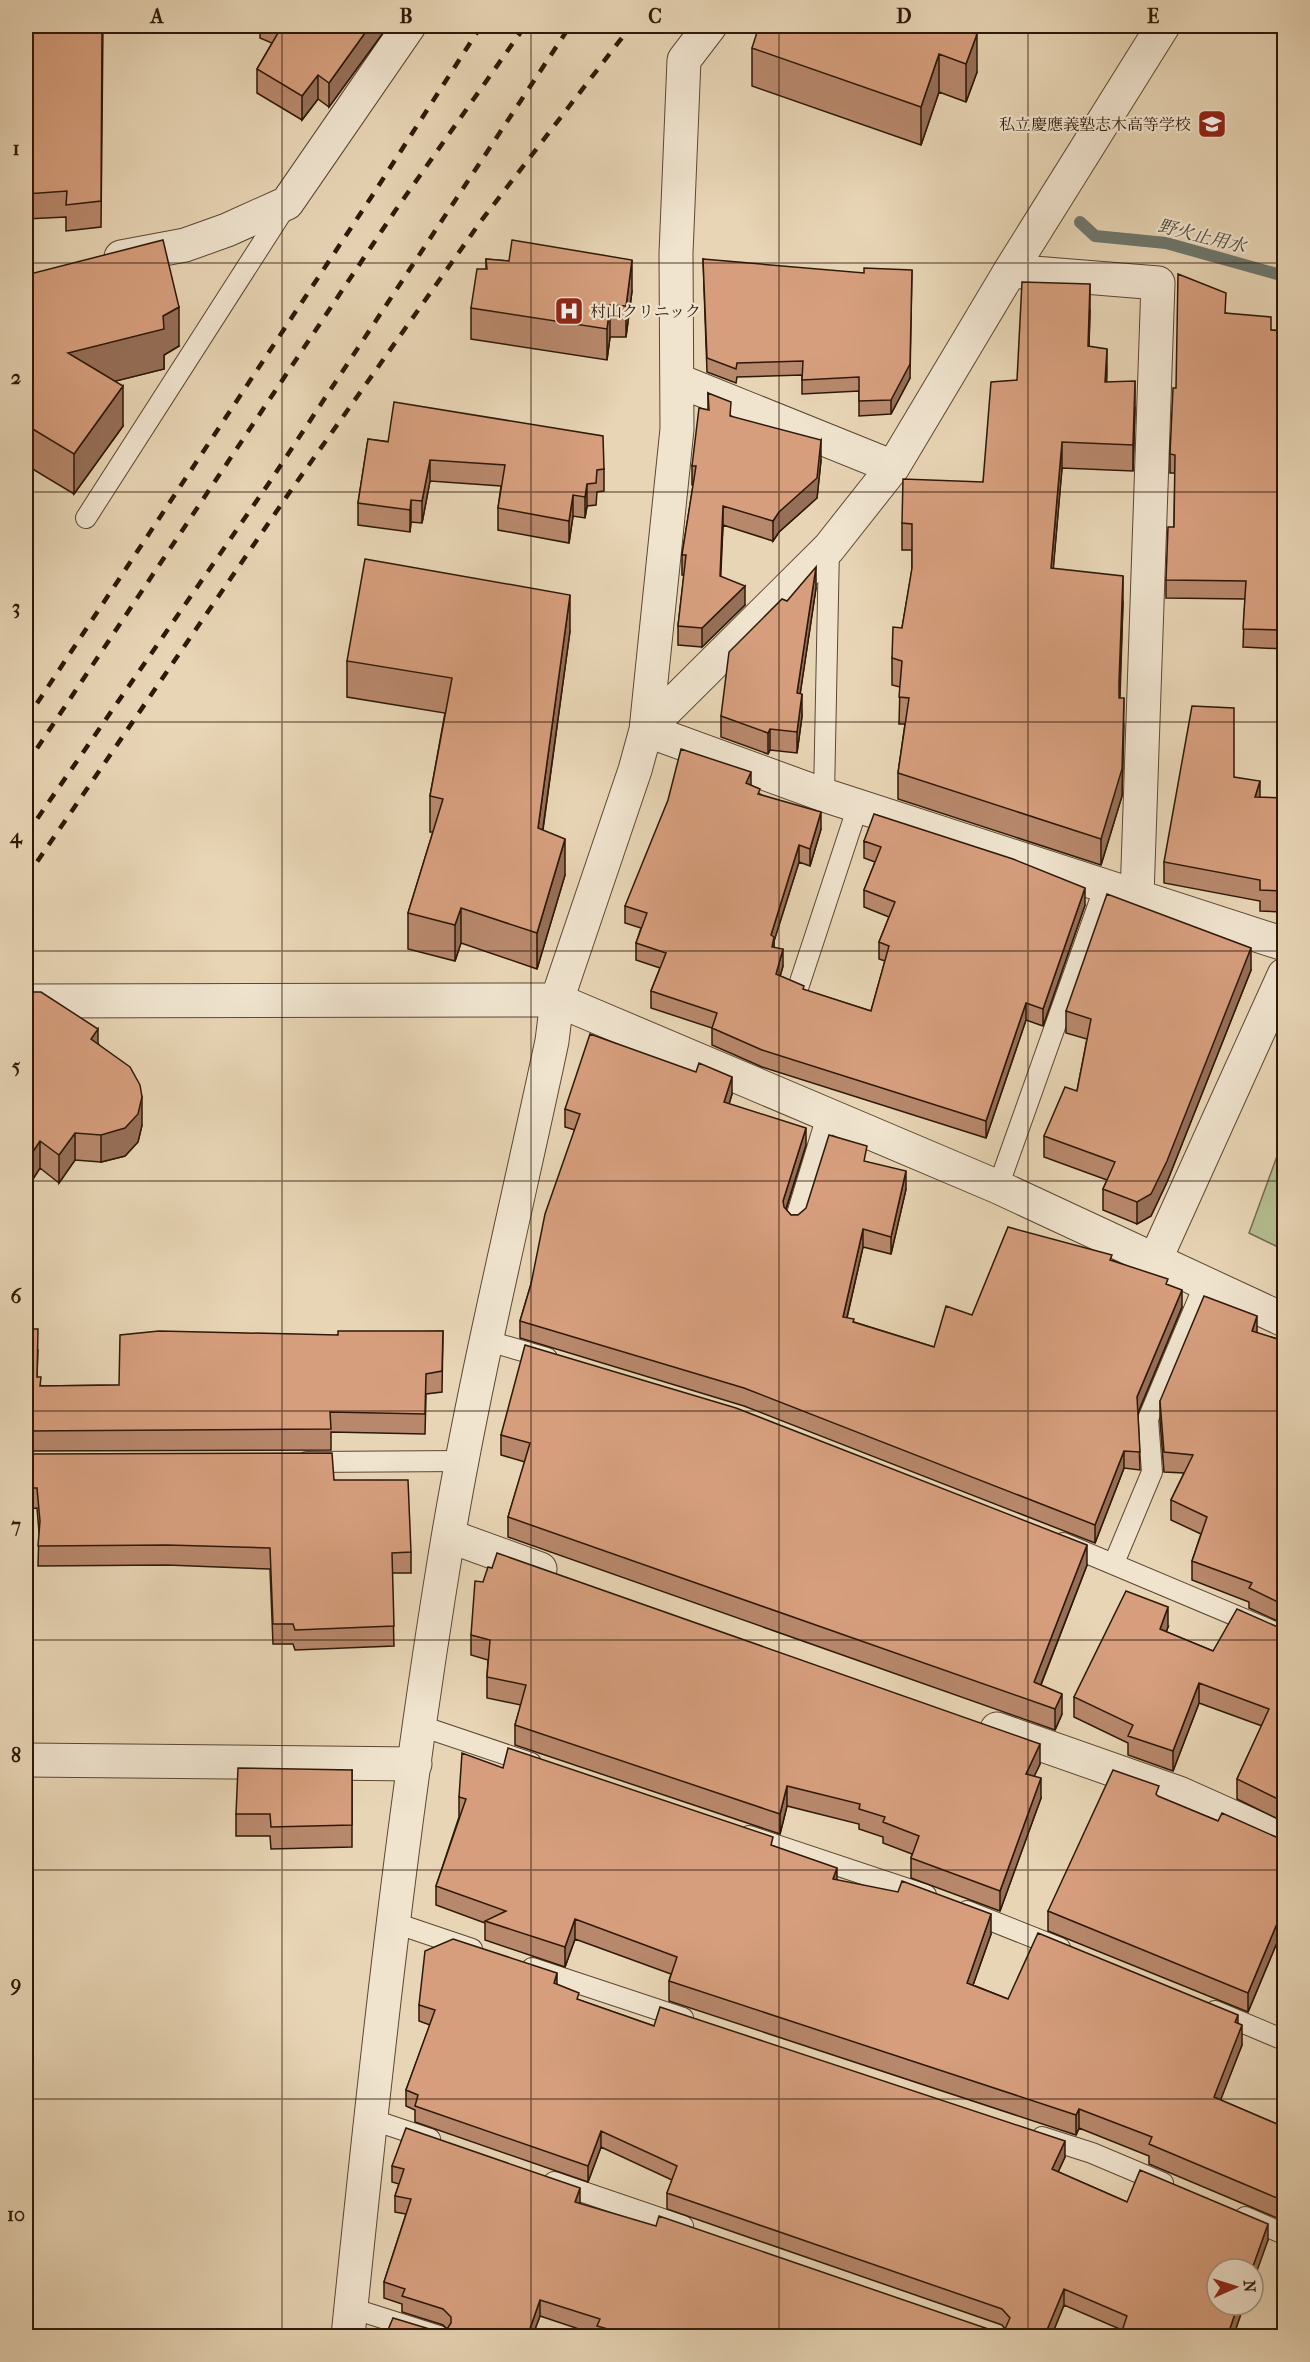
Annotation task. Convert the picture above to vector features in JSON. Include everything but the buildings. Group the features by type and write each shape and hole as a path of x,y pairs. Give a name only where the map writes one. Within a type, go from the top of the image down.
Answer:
{"street":[{"path":"94,262 185,245 287,204 409,26"},
{"path":"349,2322 370,2119 415,1764 449,1536 552,1041 557,1000 635,770 646,730 677,429 676,253 684,60 710,26"},
{"path":"646,730 829,548 893,467 1011,270 1163,26"},
{"path":"1011,270 1158,283 1137,896"},
{"path":"677,380 893,467"},
{"path":"646,730 824,795 1284,944"},
{"path":"1156,1258 1284,975"},
{"path":"26,1001 557,1000 998,1187 1156,1258 1284,1320"},
{"path":"449,1536 572,1580"},
{"path":"965,1718 1179,1793 1284,1840"},
{"path":"26,1760 415,1764"}],"lane":[{"path":"86,518 287,204"},
{"path":"824,795 829,548"},
{"path":"798,988 858,806"},
{"path":"998,1187 1105,886"},
{"path":"795,1221 827,1116"},
{"path":"1114,1563 1152,1472 1148,1419 1204,1283"},
{"path":"488,1341 568,1365"},
{"path":"286,1462 464,1461"},
{"path":"1048,1537 1284,1636"},
{"path":"421,1726 545,1767"},
{"path":"726,1828 947,1903 1074,1954"},
{"path":"395,1923 485,1953"},
{"path":"519,1964 699,2023"},
{"path":"1196,2004 1284,2040"},
{"path":"370,2119 450,2146"},
{"path":"1024,2131 1092,2153 1178,2189"},
{"path":"540,2177 699,2232"},
{"path":"1231,2211 1284,2234"},
{"path":"349,2322 439,2337"}],"green space":[{"path":"1284,1137 1284,1250 1249,1233"}],"waterway":[{"name":"野火止用水","path":"1080,222 1095,236 1166,243 1284,276"}],"railway":[{"path":"26,720 372,196 481,26"},
{"path":"26,765 395,211 525,26"},
{"path":"26,835 269,483 570,26"},
{"path":"26,878 287,496 481,221 631,26"}],"place":[{"name":"私立慶應義塾志木高等学校","path":"1212,124"},
{"name":"村山クリニック","path":"569,311"}]}
